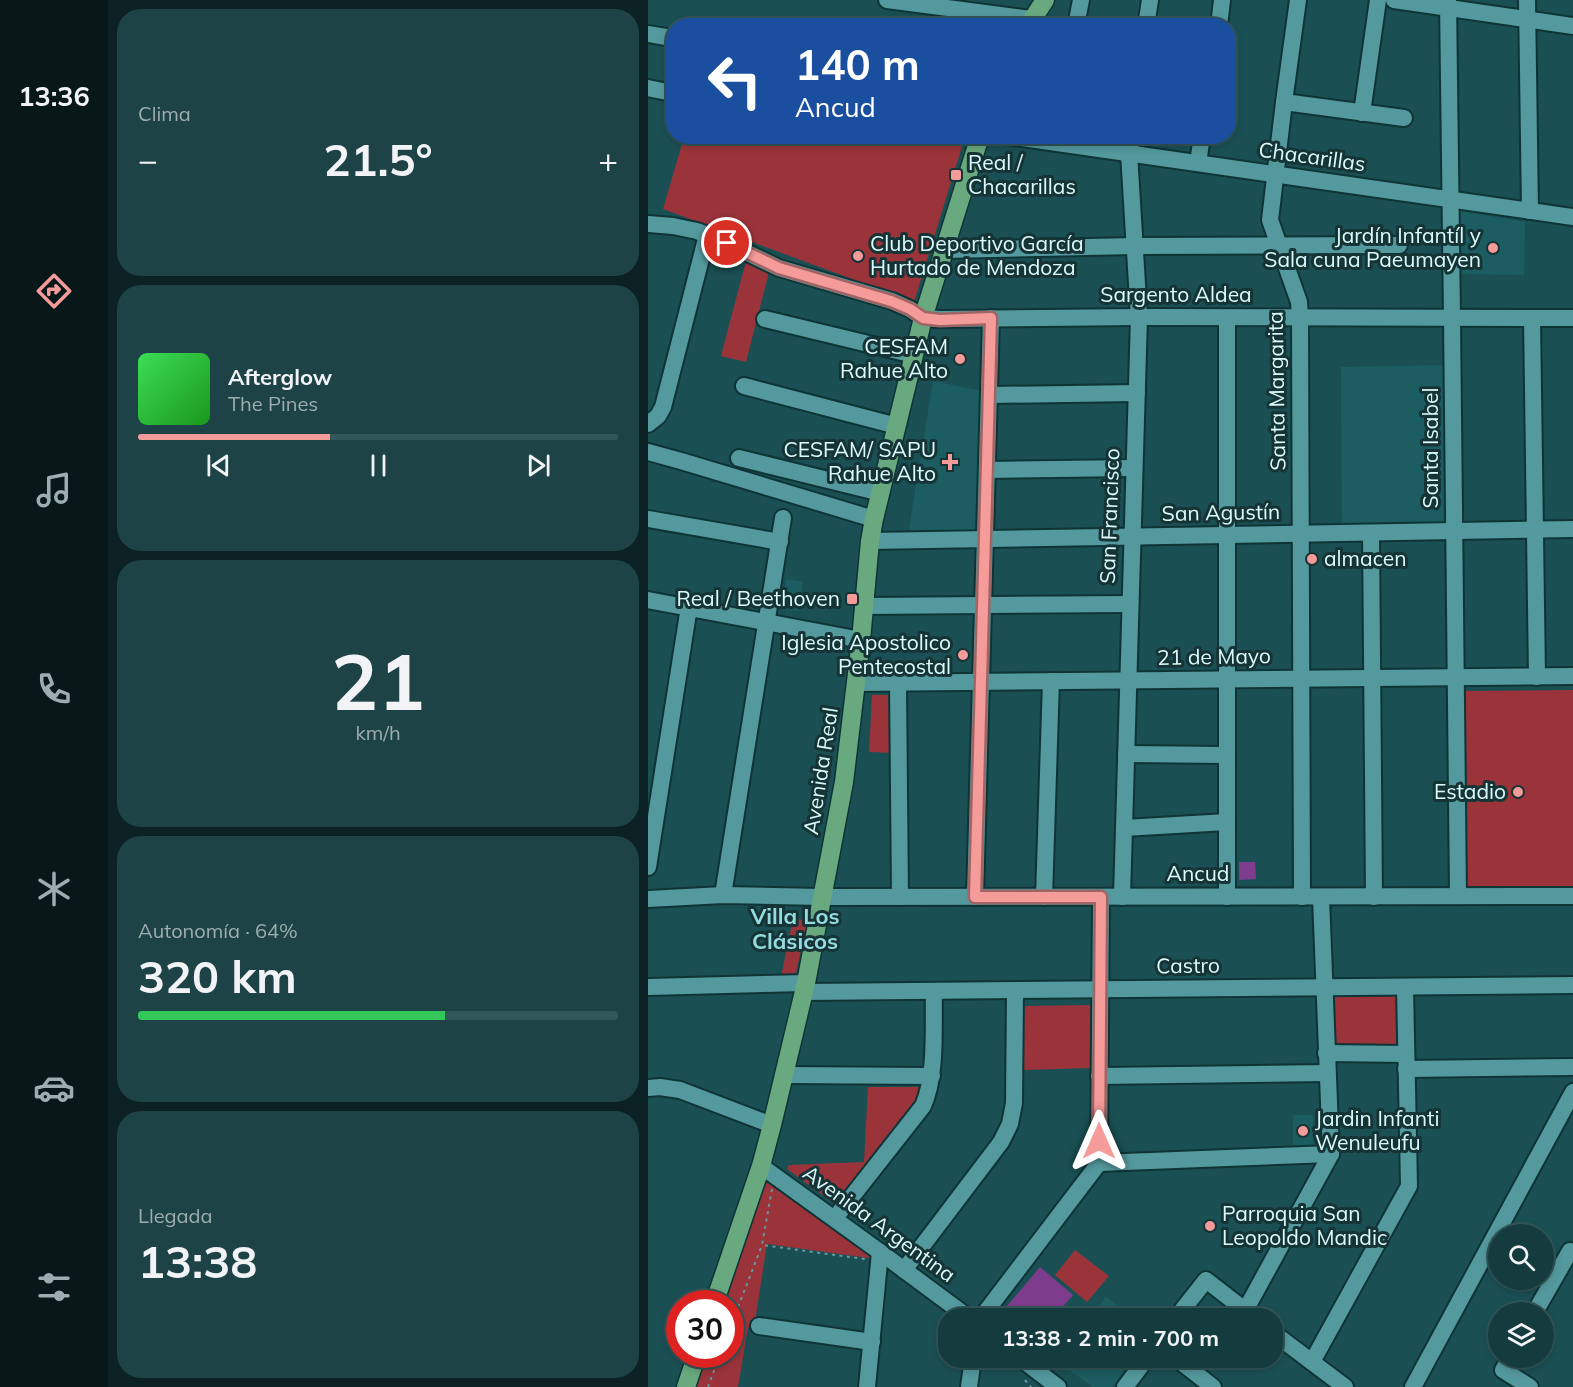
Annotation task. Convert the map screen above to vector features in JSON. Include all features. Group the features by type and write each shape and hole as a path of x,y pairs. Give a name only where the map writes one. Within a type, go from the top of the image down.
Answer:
{"main road":[{"path":"1033,18 1045,0"},
{"name":"Avenida Real","path":"719,1290 766,1169 772,1125 805,988 844,782 874,519 923,318 977,144"},
{"path":"686,1387 692,1368"}],"street":[{"path":"889,0 1004,18"},
{"path":"1078,18 1081,0"},
{"path":"1147,18 1150,0"},
{"path":"1219,18 1222,0"},
{"name":"Santa Margarita","path":"1298,0 1270,220 1299,302 1300,318 1302,897"},
{"path":"1362,113 1378,0"},
{"path":"1394,0 1448,4 1573,26"},
{"path":"1527,0 1530,211"},
{"name":"Santa Isabel","path":"1448,4 1458,896"},
{"path":"648,34 666,37"},
{"path":"648,88 666,92"},
{"path":"1284,102 1404,118"},
{"path":"1198,163 1201,144"},
{"name":"Chacarillas","path":"1131,145 1198,163 1573,217"},
{"name":"San Francisco","path":"1122,897 1139,317 1131,145"},
{"path":"648,224 687,228 745,251 779,268 891,301 910,309 923,318"},
{"path":"648,424 658,416 663,407 707,235"},
{"path":"944,250 1135,246 1399,245"},
{"name":"Sargento Aldea","path":"923,318 940,320 1139,317 1573,318"},
{"path":"975,897 991,318"},
{"path":"1227,318 1227,897"},
{"path":"1532,318 1537,676"},
{"path":"765,319 914,355"},
{"path":"744,386 897,426"},
{"path":"990,395 1137,393"},
{"path":"648,452 874,519"},
{"path":"739,458 881,493"},
{"path":"987,470 1134,468"},
{"path":"723,895 783,518"},
{"path":"648,519 780,542"},
{"name":"San Agustín","path":"870,541 1573,529"},
{"path":"1371,533 1374,897"},
{"path":"648,600 861,640"},
{"path":"863,606 1130,604"},
{"path":"648,867 689,608"},
{"name":"21 de Mayo","path":"856,683 1573,676"},
{"path":"1044,897 1051,681"},
{"path":"898,682 900,897"},
{"path":"1126,754 1227,755"},
{"path":"1124,828 1227,822"},
{"name":"Ancud","path":"648,898 723,895 822,897 1573,896"},
{"path":"989,1308 1099,1163 1101,897"},
{"path":"1254,1308 1331,1154 1321,897"},
{"name":"Castro","path":"648,987 934,991 1573,985"},
{"path":"1312,1362 1409,1186 1405,987"},
{"path":"904,1270 1001,1142 1010,1124 1014,1103 1015,990"},
{"path":"835,1218 923,1106 932,1076 934,991"},
{"path":"1326,1053 1406,1061 1573,1067"},
{"path":"1099,1076 1327,1073"},
{"path":"784,1075 932,1076"},
{"path":"648,1088 680,1090 772,1125"},
{"path":"1413,1387 1573,1092"},
{"path":"1099,1163 1331,1154"},
{"name":"Avenida Argentina","path":"766,1169 955,1308"},
{"path":"867,1387 880,1252"},
{"path":"1541,1302 1572,1252"},
{"path":"1184,1308 1206,1280 1241,1308"},
{"path":"759,1326 872,1341"},
{"path":"1283,1340 1345,1387"},
{"path":"969,1387 972,1368"},
{"path":"1033,1368 1058,1387"},
{"path":"1125,1387 1139,1368"},
{"path":"1189,1368 1213,1387"},
{"path":"1511,1368 1530,1387"}],"path":[{"path":"744,1292 762,1245 773,1181 766,1169"},
{"path":"762,1245 865,1259"},
{"path":"708,1387 715,1368"}],"shaded area":[{"name":"Club Deportivo García Hurtado de Mendoza","path":"682,144 963,144 914,302 663,209"},
{"name":"Jardín Infantíl y Sala cuna Paeumayen","path":"1460,211 1525,222 1524,275 1462,274"},
{"path":"746,261 769,272 746,362 721,356"},
{"path":"1449,365 1450,533 1342,534 1341,367"},
{"name":"CESFAM/ SAPU Rahue Alto","path":"933,381 982,391 977,533 908,535"},
{"path":"786,579 803,582 799,611 781,608"},
{"name":"Estadio","path":"1573,690 1573,893 1464,894 1462,691"},
{"path":"872,695 891,695 894,753 869,752"},
{"path":"793,919 808,920 795,977 781,977"},
{"path":"1399,996 1400,1047 1332,1048 1331,997"},
{"path":"1092,1005 1090,1068 1023,1070 1022,1006"},
{"path":"868,1087 920,1087 917,1101 839,1207 787,1169 789,1165 864,1162"},
{"name":"Jardin Infanti Wenuleufu","path":"1293,1115 1313,1115 1313,1148 1293,1148"},
{"path":"773,1181 876,1259 767,1244 754,1328 748,1327 744,1351 744,1290 725,1290 762,1184"},
{"path":"1075,1250 1109,1276 1087,1302 1055,1275"},
{"path":"1106,1297 1122,1308 1098,1308"},
{"path":"698,1368 741,1368 738,1387 691,1387"},
{"path":"1066,1368 1126,1368 1112,1387 1093,1387"}],"building":[{"path":"1239,862 1255,862 1256,879 1239,880"},
{"path":"1040,1267 1073,1295 1062,1308 1005,1308"}],"place":[{"name":"Real / Chacarillas","path":"956,175"},
{"name":"Jardín Infantíl y Sala cuna Paeumayen","path":"1493,248"},
{"name":"Club Deportivo García Hurtado de Mendoza","path":"858,256"},
{"name":"CESFAM Rahue Alto","path":"960,359"},
{"name":"CESFAM/ SAPU Rahue Alto","path":"950,462"},
{"name":"almacen","path":"1312,559"},
{"name":"Real / Beethoven","path":"852,599"},
{"name":"Iglesia Apostolico Pentecostal","path":"963,655"},
{"name":"Estadio","path":"1518,792"},
{"name":"Jardin Infanti Wenuleufu","path":"1303,1131"},
{"name":"Parroquia San Leopoldo Mandic","path":"1210,1226"}],"district":[{"name":"Villa Los Clásicos","path":"795,928"}],"route":[{"path":"727,243 779,268 891,301 910,309 923,318 940,320 991,318 975,897 1101,897 1099,1141"}]}
